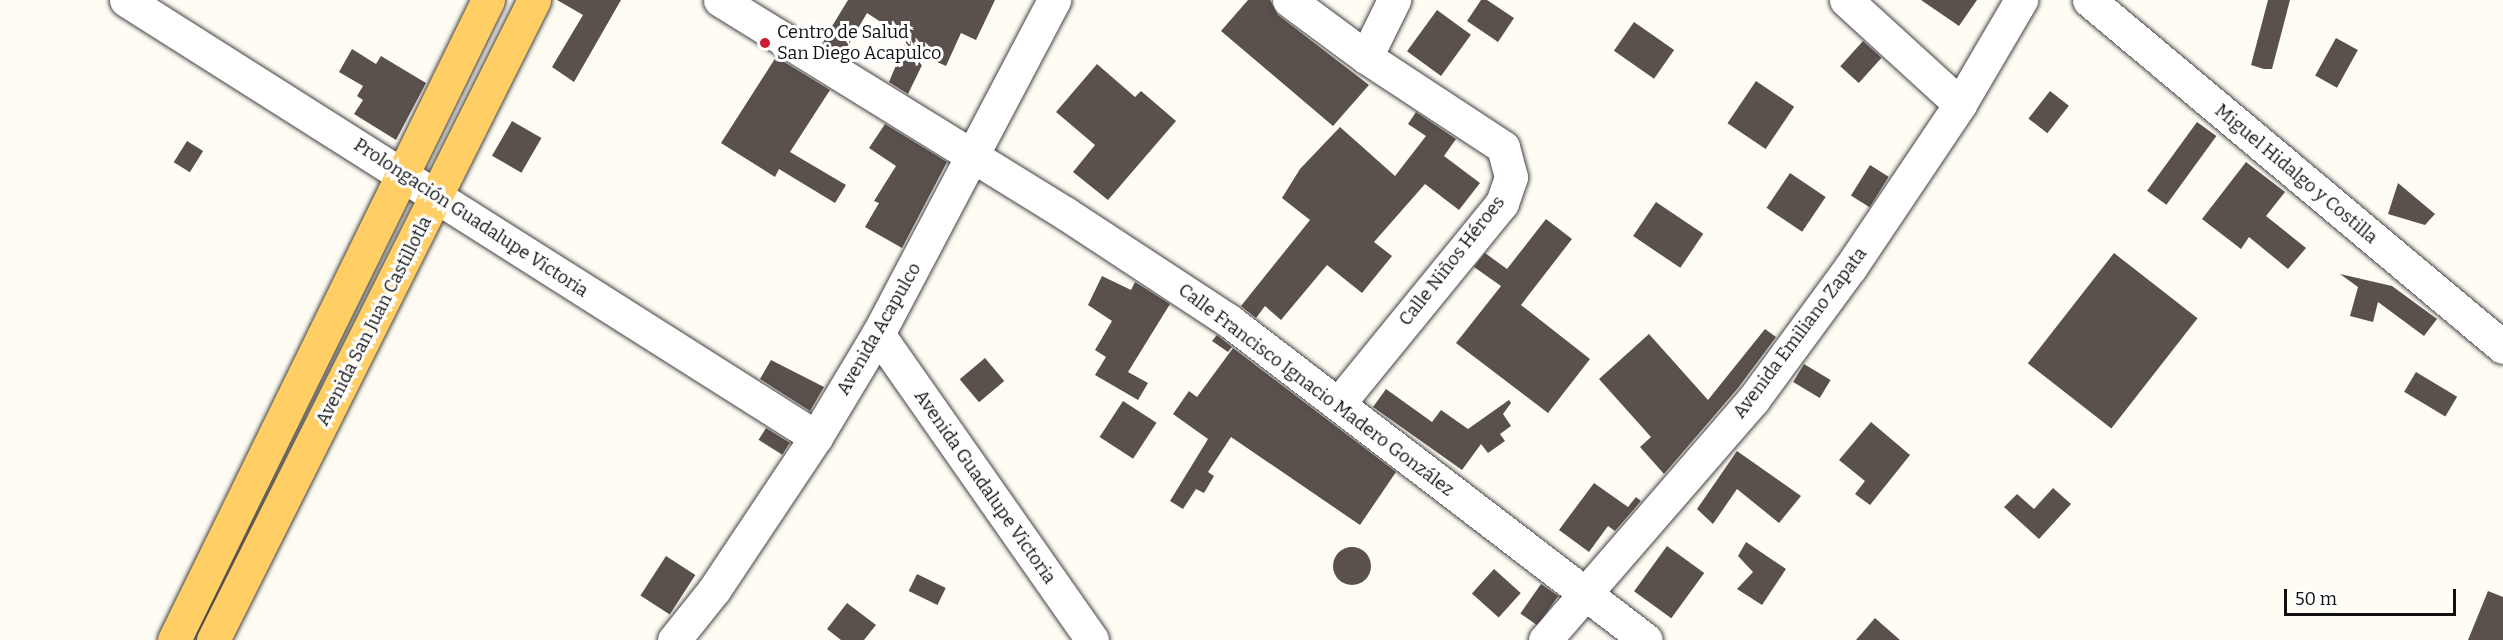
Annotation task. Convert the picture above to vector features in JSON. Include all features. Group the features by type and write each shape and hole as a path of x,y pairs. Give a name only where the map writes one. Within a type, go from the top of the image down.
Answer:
{"main road":[{"name":"Avenida San Juan Castillotla","path":"174,640 488,0"},
{"name":"Avenida San Juan Castillotla","path":"213,640 534,0"}],"street":[{"name":"Prolongación Guadalupe Victoria","path":"126,0 816,437"},
{"name":"Calle Francisco Ignacio Madero González","path":"720,0 973,159 1148,265 1228,320 1646,640"},
{"name":"Avenida Acapulco","path":"674,640 714,590 816,437 878,334 973,159 1054,0"},
{"name":"Calle Niños Héroes","path":"1289,0 1366,57 1503,147 1511,177 1502,203 1338,404"},
{"path":"1366,57 1394,0"},
{"path":"1846,0 1960,104"},
{"name":"Avenida Emiliano Zapata","path":"1545,640 1586,596 1753,399 1850,268 1960,104 2021,0"},
{"name":"Miguel Hidalgo y Costilla","path":"2089,0 2503,347"},
{"name":"Avenida Guadalupe Victoria","path":"878,334 1092,640"}],"building":[{"path":"557,0 621,0 574,82 552,67 583,15"},
{"path":"848,0 995,0 976,40 961,33 946,66 926,57 908,94 889,82 907,39 867,13 843,54 823,41"},
{"path":"1248,0 1270,0 1278,15 1369,85 1333,126 1221,31"},
{"path":"1481,0 1487,0 1514,18 1498,42 1467,21"},
{"path":"1921,0 1977,0 1959,26"},
{"path":"2268,0 2290,0 2272,69 2264,69 2251,65"},
{"path":"1437,10 1471,35 1441,76 1407,51"},
{"path":"1634,22 1674,50 1654,79 1614,51"},
{"path":"2336,38 2358,50 2337,88 2315,76"},
{"path":"1863,41 1882,58 1859,83 1840,66"},
{"path":"352,49 376,64 381,56 426,83 396,140 354,114 363,100 357,96 363,86 339,72"},
{"path":"776,57 830,90 790,152 846,185 835,203 779,169 775,177 721,143"},
{"path":"1097,64 1135,97 1141,91 1176,121 1108,200 1073,172 1095,145 1056,112"},
{"path":"1756,81 1794,107 1766,149 1727,123"},
{"path":"2050,91 2069,106 2047,133 2028,119"},
{"path":"1416,112 1456,139 1444,156 1480,183 1459,210 1425,184 1374,242 1392,256 1362,293 1327,265 1281,320 1265,306 1256,318 1241,306 1310,220 1282,198 1300,169 1340,127 1395,176 1426,136 1408,124"},
{"path":"512,121 541,138 521,173 492,156"},
{"path":"2197,122 2216,136 2166,205 2147,191"},
{"path":"885,124 947,162 902,248 865,227 879,203 874,201 896,166 869,148"},
{"path":"187,141 203,151 190,172 174,162"},
{"path":"2246,162 2285,192 2266,216 2306,248 2288,269 2249,237 2241,249 2202,219"},
{"path":"1870,165 1889,177 1870,207 1851,196"},
{"path":"1790,173 1826,197 1802,232 1767,208"},
{"path":"2398,183 2435,214 2425,225 2388,214"},
{"path":"1656,202 1703,234 1680,268 1633,236"},
{"path":"1546,219 1572,239 1521,305 1590,359 1548,413 1456,343 1501,286 1474,267 1485,253 1507,269"},
{"path":"2114,253 2198,318 2111,429 2028,363"},
{"path":"2340,274 2392,286 2437,319 2424,336 2378,302 2373,322 2350,316 2358,287"},
{"path":"1102,276 1131,290 1135,282 1170,304 1128,372 1148,383 1138,400 1095,375 1106,357 1095,350 1112,321 1088,305"},
{"path":"1765,329 1776,337 1738,388 1664,474 1640,447 1651,437 1599,379 1649,334 1708,400"},
{"path":"1217,335 1232,347 1228,352 1212,341"},
{"path":"1233,348 1396,472 1360,525 1231,437 1208,472 1214,476 1204,493 1196,489 1183,509 1170,501 1208,439 1173,414 1189,391 1197,397"},
{"path":"985,358 1004,381 979,402 960,379"},
{"path":"771,360 824,387 810,411 760,379"},
{"path":"1804,364 1831,380 1820,398 1793,382"},
{"path":"2416,372 2457,397 2445,416 2404,392"},
{"path":"1386,389 1432,422 1441,410 1468,429 1509,400 1511,403 1503,414 1511,426 1500,434 1505,441 1488,453 1481,444 1462,470 1373,407"},
{"path":"1123,401 1157,423 1133,459 1100,437"},
{"path":"1871,422 1910,455 1870,505 1855,494 1865,481 1839,460"},
{"path":"766,428 790,443 782,455 759,440"},
{"path":"1737,451 1801,496 1779,523 1737,489 1713,524 1697,509"},
{"path":"1594,483 1628,507 1636,497 1641,501 1615,531 1608,526 1589,552 1559,530"},
{"path":"2053,488 2071,504 2039,539 2004,507 2017,494 2034,509"},
{"path":"1746,542 1786,569 1762,605 1737,589 1753,572 1738,556"},
{"path":"1667,546 1704,573 1671,618 1634,591"},
{"path":"1352,547 1359,548 1365,553 1370,559 1370,573 1365,579 1359,584 1352,585 1345,584 1339,579 1334,573 1333,566 1334,559 1339,553 1345,548"},
{"path":"666,556 695,575 670,614 640,595"},
{"path":"1494,569 1521,593 1499,618 1472,594"},
{"path":"917,574 946,588 937,605 909,591"},
{"path":"1541,584 1558,596 1538,626 1520,613"},
{"path":"2488,591 2503,597 2503,640 2468,640"},
{"path":"847,603 876,625 864,640 841,640 827,629"},
{"path":"1875,618 1900,640 1856,640"}],"place":[{"name":"Centro de Salud San Diego Acapulco","path":"765,43"}]}
